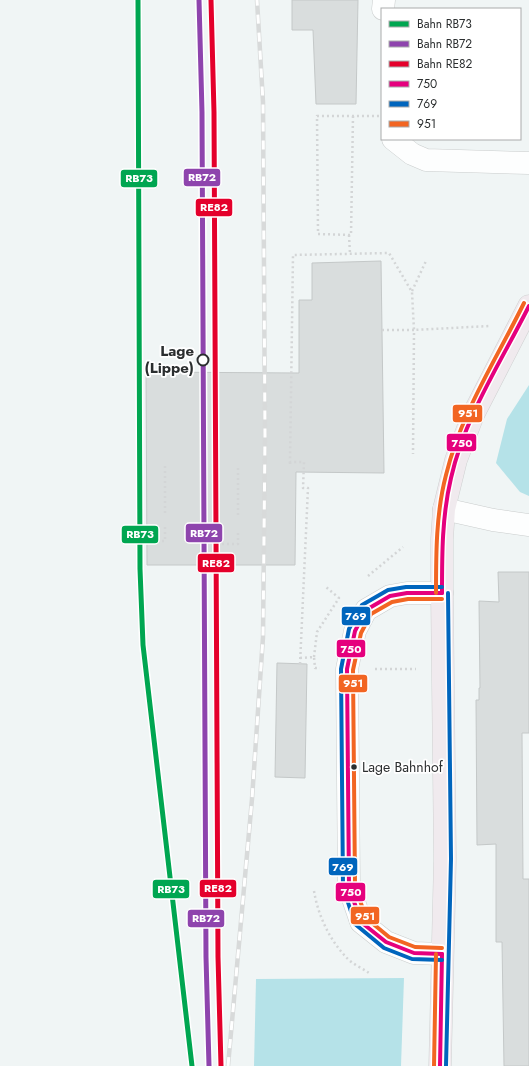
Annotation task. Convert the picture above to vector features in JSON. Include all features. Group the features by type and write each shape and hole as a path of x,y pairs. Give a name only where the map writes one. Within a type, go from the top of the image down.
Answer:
{"main road":[{"path":"440,1066 445,859 442,593 442,539 444,509 456,460 473,415 529,306"}],"street":[{"path":"394,140 412,154 426,160 529,163"},
{"path":"444,509 494,520 529,525"},
{"path":"442,593 407,593 390,596 366,610 355,631 347,668 349,887 361,922 386,942 414,953 442,954"}],"path":[{"path":"353,116 352,235 318,234 317,116 353,116 381,116"},
{"path":"349,235 350,254"},
{"path":"290,466 293,255 389,253 412,292"},
{"path":"413,454 414,330 412,292 426,261"},
{"path":"382,330 414,330 487,326"},
{"path":"290,462 304,462 303,488 308,488 300,664"},
{"path":"165,466 165,514"},
{"path":"238,468 238,516"},
{"path":"147,541 165,541 165,527"},
{"path":"217,544 238,544 238,530"},
{"path":"362,580 403,547"},
{"path":"326,587 339,598"},
{"path":"345,594 339,598 317,632 314,657 315,668 443,669"},
{"path":"300,658 314,657"},
{"path":"314,891 318,910 333,941 347,958 369,973"}],"shaded area":[{"path":"529,385 529,496 520,492 496,463 507,419"},
{"path":"404,978 401,1066 254,1066 256,979"}],"building":[{"path":"292,0 358,0 356,104 316,104 313,30 292,30"},
{"path":"381,261 384,473 296,472 295,565 147,565 146,372 299,373 299,300 312,300 312,263"},
{"path":"498,572 529,572 529,733 522,733 523,879 529,879 529,1066 504,1066 502,942 496,942 496,844 477,845 476,700 479,700 480,688 479,601 499,602"},
{"path":"277,663 307,664 305,778 275,777"}],"railway":[{"path":"228,1066 252,799 263,637 265,437 263,102 257,0"}],"rail line":[{"name":"RB73","path":"138,0 140,569 143,645 192,1066"},
{"name":"RB72","path":"199,0 202,112 206,957 209,1066"},
{"name":"RE82","path":"211,0 214,112 218,957 221,1066"}],"transit line":[{"name":"951","path":"436,593 438,519 446,475 470,408 524,303"},
{"name":"750","path":"442,593 442,549 444,521 448,492 457,455 474,411 529,306"},
{"name":"769","path":"442,587 406,587 388,590 362,605 349,629 341,669 343,887 355,924 384,948 412,959 442,960"},
{"name":"750","path":"442,593 407,593 390,596 366,610 355,631 347,669 349,887 361,922 386,942 414,953 442,954"},
{"name":"769","path":"446,1066 451,859 448,593"},
{"name":"951","path":"442,599 408,599 392,602 371,614 361,633 353,670 355,886 366,918 389,937 415,947 442,948"},
{"name":"951","path":"434,1066 436,954"},
{"name":"750","path":"440,1066 442,954"}],"place":[{"name":"Lage (Lippe)","path":"203,360"},
{"name":"Lage Bahnhof","path":"354,767"}]}
